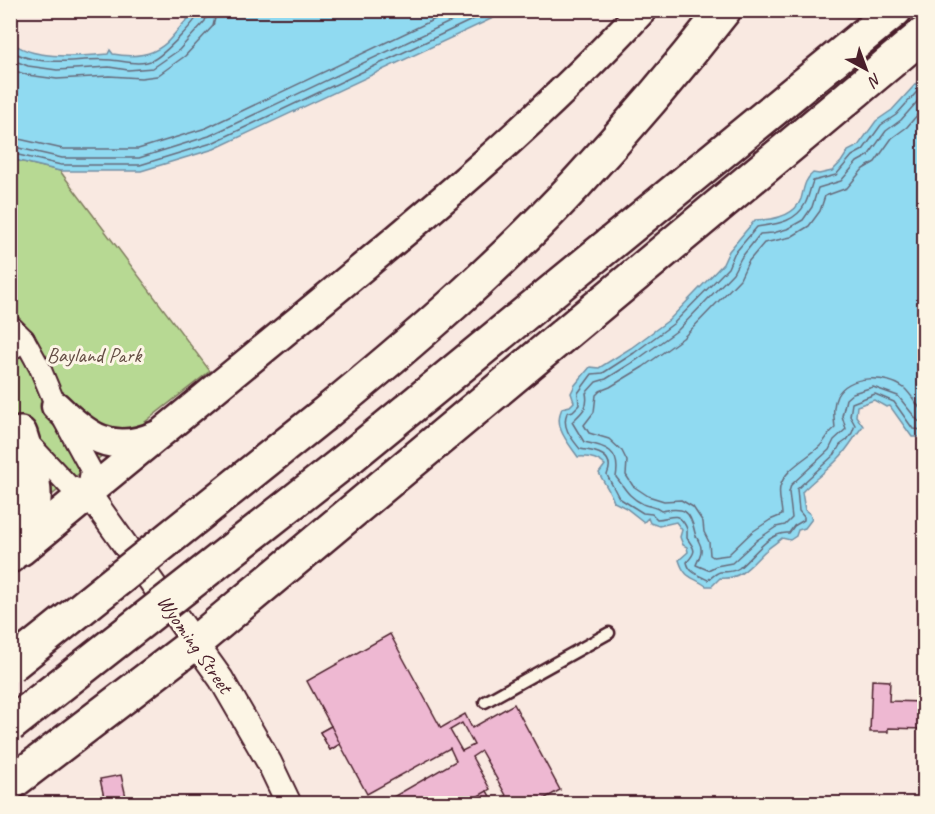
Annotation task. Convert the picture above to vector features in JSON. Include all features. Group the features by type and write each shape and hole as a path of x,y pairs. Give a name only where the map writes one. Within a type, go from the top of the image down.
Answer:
{"highway":[{"path":"10,666 323,415 394,357 438,317 576,184 645,106 724,10"},
{"path":"10,725 349,458 895,10"},
{"path":"10,784 196,642 924,34"},
{"path":"10,558 31,523 35,495 32,469 15,431"},
{"path":"10,558 88,493"}],"main road":[{"path":"88,493 395,241 559,95 642,10"},
{"path":"56,406 75,424 106,442 125,444 140,442 162,432"}],"street":[{"path":"10,325 17,345 40,368 56,406 91,470 88,493 69,486 15,431"},
{"name":"Wyoming Street","path":"88,493 196,642 246,721 289,804"}],"lane":[{"path":"485,702 609,633"}],"green space":[{"name":"Bayland Park","path":"11,159 60,171 210,371 11,527"}],"water":[{"path":"199,10 508,11 214,149 141,171 60,171 11,159 11,41 31,52 56,56 108,54 110,50 113,54 121,55 145,54 159,49 187,19"},
{"path":"924,75 924,437 912,437 890,406 886,407 874,400 857,406 856,416 863,426 842,455 802,492 805,510 812,519 805,528 798,530 796,536 790,540 782,538 739,574 720,578 712,586 706,586 690,576 681,566 679,560 688,552 680,537 682,530 676,522 659,526 650,523 648,518 644,522 614,502 599,473 605,465 593,458 578,457 562,434 559,421 562,408 574,402 571,393 590,367 599,368 669,320 723,264 729,251 755,220 775,218 793,210 801,199 810,176 813,173 832,171 848,151 858,146 876,121 892,110"}],"building":[{"path":"390,634 441,728 465,714 472,728 514,704 560,790 535,804 511,804 481,751 472,757 490,789 487,791 494,804 381,804 456,761 450,748 367,794 340,744 330,750 320,732 331,726 307,681","holes":["462,723 474,745 462,751 450,730"]},
{"path":"872,680 890,681 889,701 924,702 924,729 888,728 888,732 870,732"},
{"path":"331,726 340,744 330,750 320,732"},
{"path":"121,775 126,797 140,804 104,804 100,779"},
{"path":"487,791 494,804 466,804 466,803"}]}
